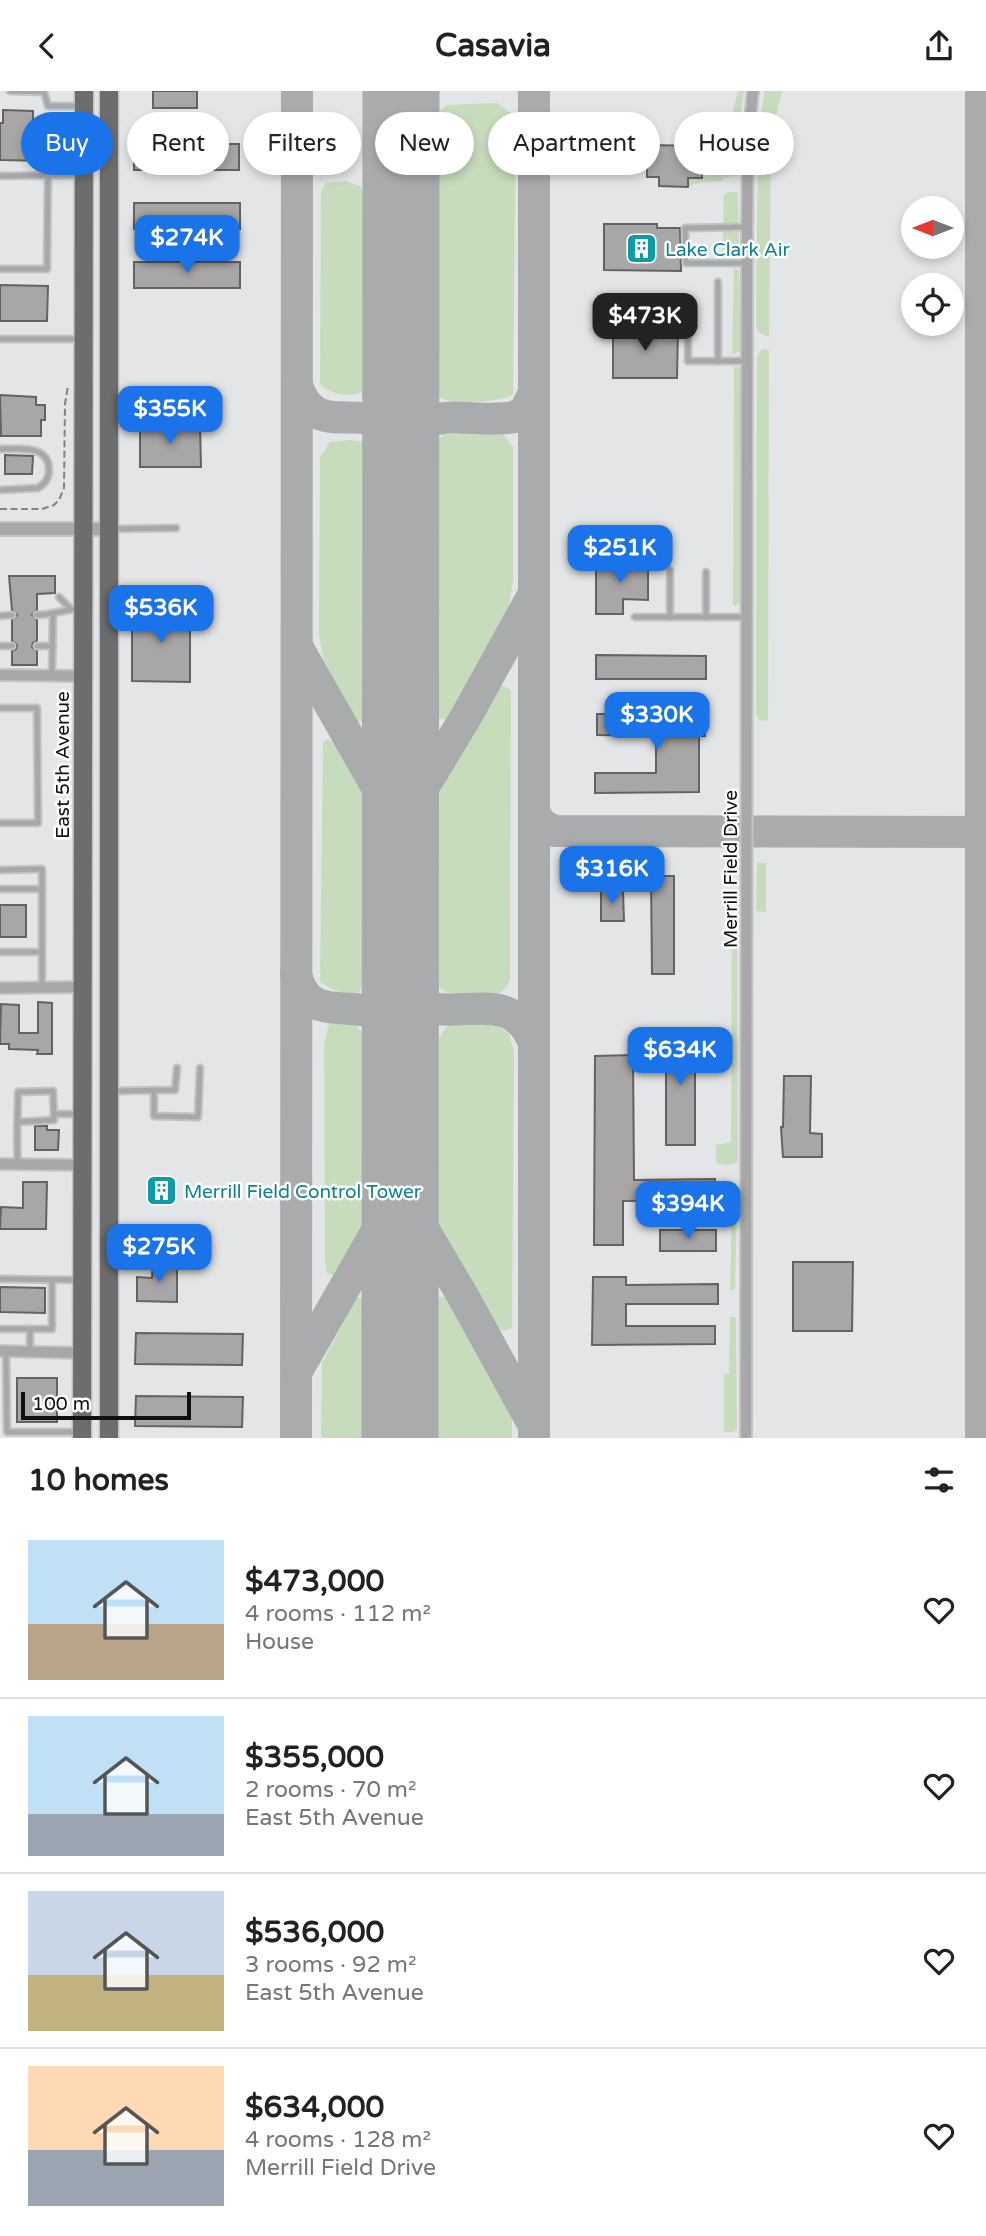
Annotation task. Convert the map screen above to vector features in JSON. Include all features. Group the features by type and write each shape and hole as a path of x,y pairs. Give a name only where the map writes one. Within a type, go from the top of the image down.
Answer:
{"highway":[{"path":"109,91 110,1438"},
{"name":"East 5th Avenue","path":"82,1435 83,676 77,609 84,529 84,175"}],"street":[{"name":"Merrill Field Drive","path":"746,1438 747,227 748,140 753,91"},
{"path":"0,529 108,529"},
{"path":"0,675 83,676"},
{"path":"0,988 83,987"},
{"path":"0,1164 84,1164"},
{"path":"3,1351 82,1353"}],"lane":[{"path":"9,91 44,92 48,106 84,98"},
{"path":"0,176 48,175 47,268 0,269"},
{"path":"747,227 685,228 686,263 747,263"},
{"path":"718,282 718,361"},
{"path":"613,322 688,323 688,361 748,361"},
{"path":"0,339 84,339"},
{"path":"0,449 34,450 43,453 49,468 48,477 38,488 0,490"},
{"path":"108,529 176,528"},
{"path":"670,570 670,617"},
{"path":"706,572 706,617"},
{"path":"59,597 77,609"},
{"path":"37,615 53,615 77,609"},
{"path":"0,615 12,615"},
{"path":"52,676 53,615"},
{"path":"635,617 748,617"},
{"path":"0,646 12,646"},
{"path":"37,646 53,646"},
{"path":"0,708 37,708 38,823 0,823"},
{"path":"0,870 42,869 42,987"},
{"path":"0,889 42,888"},
{"path":"0,952 42,952"},
{"path":"109,1091 175,1090 177,1067"},
{"path":"154,1090 154,1116 198,1117 200,1068"},
{"path":"18,1122 54,1121 53,1091 18,1092 18,1122 18,1164"},
{"path":"54,1114 83,1114"},
{"path":"0,1279 83,1280"},
{"path":"0,1329 52,1329 51,1280"},
{"path":"30,1329 30,1351"},
{"path":"3,1351 7,1432 82,1435"}],"path":[{"path":"0,509 42,509 59,500 65,482 65,404 70,378"}],"green space":[{"path":"738,91 744,91 741,112 733,112"},
{"path":"765,91 782,91 777,112 761,112"},
{"path":"497,103 509,112 488,112 488,175 515,175 513,395 477,402 448,400 440,397 429,386 432,175 474,175 474,112 438,112 447,105"},
{"path":"739,175 724,178 723,181 700,182 688,187 688,178"},
{"path":"758,175 771,175 769,337 758,332"},
{"path":"346,181 360,186 368,199 371,378 367,391 348,395 337,394 320,384 321,191 326,183"},
{"path":"738,192 739,249 726,253 723,250 724,195"},
{"path":"734,267 739,271 741,351 732,355"},
{"path":"767,349 768,721 759,720 756,713 757,357 761,350"},
{"path":"734,367 741,369 740,601 735,606"},
{"path":"445,434 504,435 513,447 513,581 509,605 448,720 434,718 434,443"},
{"path":"330,442 364,442 370,452 366,719 358,722 324,661 319,635 320,457"},
{"path":"502,685 511,690 510,978 507,987 496,996 450,995 435,984 434,802"},
{"path":"328,739 338,746 370,809 369,981 357,994 335,991 320,982 323,742"},
{"path":"757,863 766,863 766,912 756,911"},
{"path":"737,943 738,1161 725,1165 716,1163 716,1145 731,1142 732,944"},
{"path":"451,1021 491,1021 509,1034 514,1052 512,1328 505,1331 493,1328 432,1212 436,1042"},
{"path":"354,1023 369,1040 368,1218 337,1276 327,1273 325,1261 324,1045 329,1024"},
{"path":"737,1203 735,1289 730,1290 732,1204"},
{"path":"438,1297 446,1297 504,1391 512,1412 512,1438 434,1438 435,1304"},
{"path":"356,1298 367,1298 367,1438 321,1438 322,1363"},
{"path":"730,1317 736,1317 737,1429 724,1432 724,1374 729,1374"}],"building":[{"path":"153,91 197,91 197,108 153,108"},
{"path":"3,110 33,111 21,112 21,160 0,160 0,123 3,123"},
{"path":"229,144 239,144 239,170 229,170"},
{"path":"660,145 674,145 674,175 702,175 702,178 688,178 688,187 659,186 659,177 647,177 660,175"},
{"path":"134,203 240,203 240,229 134,229"},
{"name":"Lake Clark Air","path":"604,224 657,224 657,228 680,228 681,271 604,270"},
{"path":"134,262 240,262 240,288 134,288"},
{"path":"0,285 48,286 47,321 0,321"},
{"path":"613,329 678,329 677,378 613,378"},
{"path":"0,395 36,397 36,405 45,405 41,436 1,436"},
{"path":"140,425 200,425 201,467 140,467"},
{"path":"5,455 33,456 32,474 5,474"},
{"path":"596,561 648,561 648,600 623,599 623,614 596,614"},
{"path":"9,576 55,576 55,593 37,594 37,610 32,615 37,620 37,641 32,647 37,651 37,665 12,665 12,651 17,645 12,641 12,620 17,615 12,610"},
{"path":"132,608 190,609 190,682 132,681"},
{"path":"596,655 706,656 706,679 596,679"},
{"path":"597,714 705,714 705,736 699,736 699,792 595,793 595,773 656,773 656,736 597,735"},
{"path":"651,876 674,876 674,974 652,974"},
{"path":"601,891 623,891 624,921 601,921"},
{"path":"0,905 26,905 26,937 0,937"},
{"path":"38,1002 52,1003 52,1054 37,1054 38,1050 9,1049 9,1044 0,1044 1,1004 19,1005 19,1033 38,1033"},
{"path":"666,1029 695,1029 695,1145 666,1145"},
{"path":"633,1055 634,1180 715,1179 715,1200 623,1201 623,1245 594,1245 595,1056"},
{"path":"784,1076 811,1076 810,1133 822,1134 822,1157 783,1157 781,1127"},
{"path":"35,1126 59,1130 58,1150 35,1150"},
{"path":"23,1182 47,1182 46,1229 0,1229 1,1207 23,1208"},
{"name":"Merrill Field Control Tower","path":"152,1182 170,1182 170,1201 152,1200"},
{"path":"660,1230 716,1230 716,1251 660,1251"},
{"path":"153,1261 177,1262 177,1302 137,1301 137,1277 152,1278"},
{"path":"793,1262 853,1262 852,1331 793,1331"},
{"path":"593,1277 626,1277 626,1285 718,1284 718,1304 626,1304 626,1326 715,1326 715,1344 592,1345"},
{"path":"0,1287 45,1288 45,1313 0,1312"},
{"path":"136,1333 243,1334 242,1365 135,1364"},
{"path":"17,1378 57,1378 57,1422 17,1422"},
{"path":"136,1396 243,1397 242,1427 135,1426"}],"taxiway":[{"path":"296,1438 297,91"},
{"path":"534,91 534,1438"},
{"path":"981,91 981,1438"},
{"path":"401,380 414,405 425,414 439,419"},
{"path":"297,385 305,402 315,412 378,422 389,431 401,463"},
{"path":"401,463 408,442 419,428 431,421 445,418 515,417 525,411 534,393"},
{"path":"400,847 411,808 467,715 532,597"},
{"path":"299,650 390,810 400,846"},
{"path":"534,812 541,824 554,831 986,832"},
{"path":"400,965 409,991 424,1005 442,1009 483,1008 503,1011 521,1021 534,1043"},
{"path":"296,974 304,993 316,1003 377,1015 390,1026 400,1047"},
{"path":"400,1169 412,1210 532,1422"},
{"path":"298,1369 390,1208 400,1170"}],"runway":[{"path":"400,1438 401,91"}],"place":[{"name":"Lake Clark Air","path":"642,249"},
{"name":"Merrill Field Control Tower","path":"161,1191"}]}
